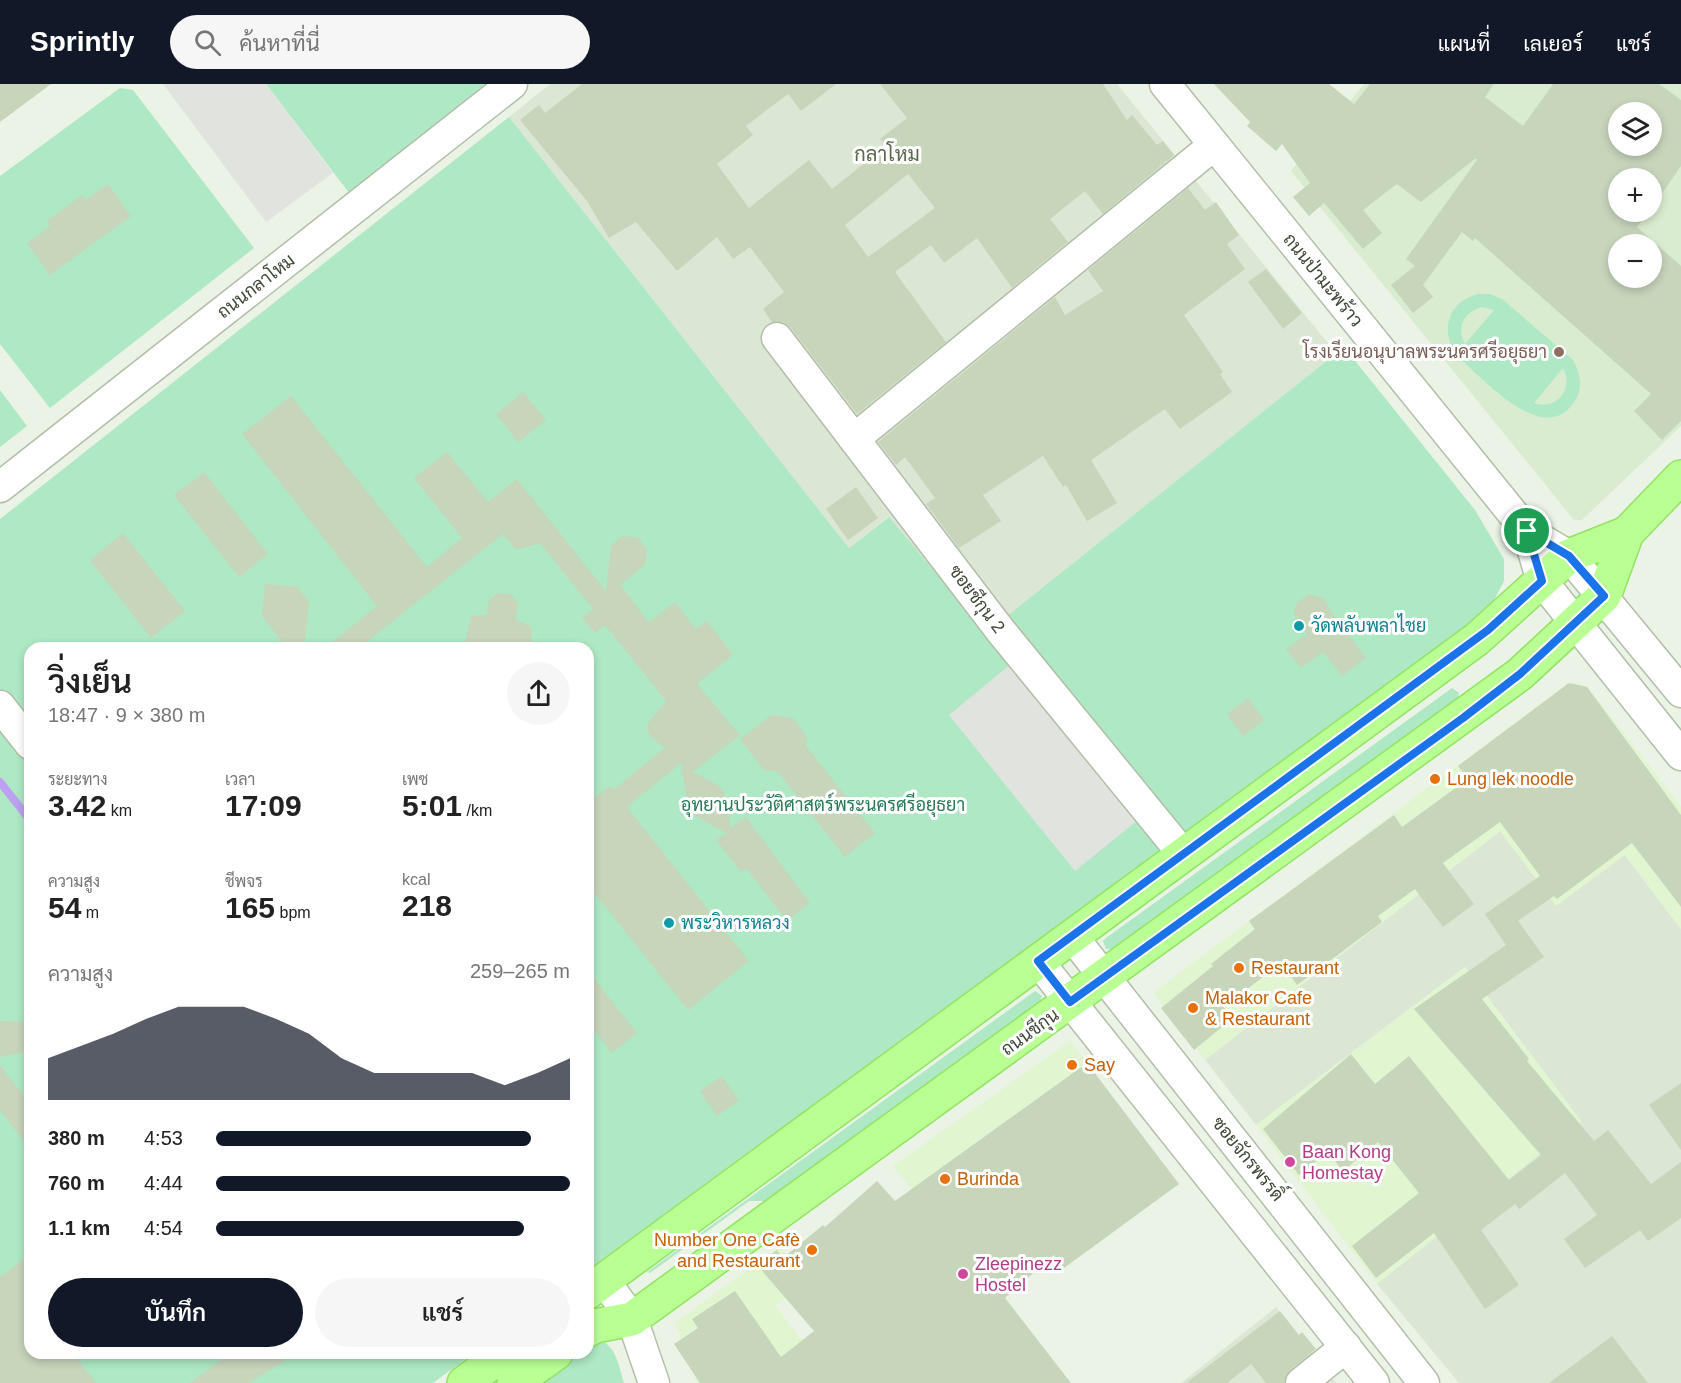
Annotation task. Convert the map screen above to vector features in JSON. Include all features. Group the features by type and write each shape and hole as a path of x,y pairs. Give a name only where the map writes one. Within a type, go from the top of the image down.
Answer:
{"main road":[{"name":"ถนนชีกุน","path":"594,1327 632,1319 1463,718 1520,674 1604,596 1627,533 1681,477"},
{"name":"ถนนชีกุน","path":"596,1286 1488,630 1569,556 1627,533"},
{"path":"464,1383 536,1359"}],"street":[{"name":"ถนนกลาโหม","path":"0,487 512,84"},
{"name":"ถนนป่ามะพร้าว","path":"1166,84 1527,531 1569,556 1681,692"},
{"path":"854,439 1214,145"},
{"name":"ซอยชีกุน 2","path":"777,338 1000,630 1183,854"},
{"name":"ถนนป่ามะพร้าว","path":"1527,531 1542,581 1681,755"},
{"path":"0,706 24,736"},
{"name":"ซอยจักรพรรดิ์","path":"1072,936 1103,979 1325,1255 1424,1383"},
{"path":"1038,961 1374,1383"},
{"path":"1292,1280 1325,1255"},
{"path":"596,1286 632,1319 654,1383"},
{"path":"1301,1383 1346,1347"}],"shaded area":[{"path":"163,84 266,84 333,173 266,222"},
{"path":"550,84 1117,84 1336,353 986,634 888,517 849,548 509,117"},
{"name":"โรงเรียนอนุบาลพระนครศรีอยุธยา","path":"1364,84 1681,84 1681,426 1582,520 1574,520 1291,171"},
{"path":"1011,664 1138,820 1075,871 949,715"},
{"path":"1569,682 1587,686 1681,806 1681,929 1625,855 1556,906 1500,831 1205,1060 1153,993"},
{"path":"1500,831 1625,855 1681,929 1681,1383 1459,1383 1377,1284 1581,1121 1465,967 1256,1125 1205,1060"},
{"path":"1465,967 1581,1121 1377,1284 1256,1125"},
{"path":"1070,1041 1121,1107 947,1233 893,1166"},
{"path":"780,1246 806,1281 775,1306 837,1383 697,1383 675,1323"},
{"path":"1276,1307 1336,1383 1181,1383"}],"green space":[{"path":"266,84 490,84 350,194"},
{"path":"120,88 133,90 254,248 50,408 0,344 0,176"},
{"name":"อุทยานประวัติศาสตร์พระนครศรีอยุธยา","path":"509,117 849,548 889,517 986,633 1344,347 1475,510 1504,559 1504,581 1490,608 594,1266 594,642 24,642 24,1359 466,1359 433,1383 0,1383 0,519"},
{"path":"1478,294 1490,294 1502,299 1573,360 1579,374 1580,384 1576,399 1563,413 1548,418 1532,414 1514,405 1497,393 1456,355 1448,336 1448,327 1454,310 1468,298","holes":["1482,307 1494,310 1465,344 1461,332 1463,321 1470,312","1563,368 1566,383 1561,396 1550,404 1534,403"]},
{"path":"0,390 27,426 0,447"},
{"path":"1452,688 1459,693 1457,701 1115,949 1106,949 1103,941 1106,938"},
{"path":"1035,991 1042,996 1039,1004 768,1201 749,1201 650,1273 647,1272"},
{"path":"602,1341 611,1348 624,1383 537,1383 571,1359 594,1359 594,1344"}],"building":[{"path":"0,84 51,84 0,122"},
{"path":"582,84 836,84 801,111 788,94 746,126 753,135 717,164 749,208 809,160 832,189 886,146 880,139 907,118 880,84 1103,84 1127,120 1132,115 1157,145 1163,141 1174,155 1103,214 1085,191 1050,219 1068,242 1012,288 977,238 944,263 931,245 895,272 946,342 857,414 791,328 783,322 772,322 763,309 784,292 750,247 733,259 717,237 677,271 636,222 609,238 587,201 520,120 539,105 545,113","holes":["908,174 935,208 868,257 845,225"]},
{"path":"1214,84 1329,84 1354,104 1370,84 1494,84 1485,97 1523,126 1553,84 1659,84 1681,100 1681,166 1662,194 1662,168 1608,168 1608,222 1641,222 1637,227 1645,234 1608,234 1608,288 1662,288 1662,249 1681,266 1681,421 1662,440 1634,411 1651,394 1475,238 1473,241 1462,232 1423,285 1433,297 1413,313 1391,285 1415,266 1406,259 1477,160 1476,158 1421,202 1397,184 1363,210 1382,233 1363,249 1324,203 1309,216 1293,197 1310,183 1282,144 1276,151 1247,126 1250,122"},
{"path":"108,184 131,216 50,275 27,243 50,226 47,221 82,195 85,200"},
{"path":"1188,188 1205,210 1216,202 1239,235 1227,244 1245,269 1184,315 1223,372 1220,374 1232,392 1180,429 1165,409 1091,460 1117,503 1087,521 1066,485 1063,487 1043,456 983,495 1001,521 959,548 926,504 935,498 905,457 896,465 878,442 1055,297 1065,315 1103,291 1088,270"},
{"path":"1266,269 1302,313 1283,329 1248,282"},
{"path":"523,392 546,420 518,442 496,414"},
{"path":"291,396 427,567 462,538 414,478 447,452 488,502 517,479 606,591 611,545 623,536 638,538 647,550 645,565 620,585 649,622 675,602 696,629 707,621 733,655 697,684 740,735 693,772 719,786 724,792 731,828 746,817 810,903 787,921 746,868 741,872 716,840 726,833 694,815 688,808 681,763 627,807 749,961 688,1010 594,892 594,798 610,786 613,790 665,748 650,736 647,730 648,723 666,701 605,625 595,633 582,618 593,609 540,543 516,550 503,534 367,642 332,642 377,606 242,434"},
{"path":"204,472 268,554 239,577 174,495"},
{"path":"856,487 878,518 848,540 826,509"},
{"path":"123,533 185,611 151,638 90,560"},
{"path":"265,584 297,587 309,602 305,642 282,642 262,616"},
{"path":"498,593 510,594 518,603 516,620 531,626 532,642 465,642 471,616 487,615 489,600"},
{"path":"1309,594 1324,598 1330,610 1366,658 1342,676 1323,652 1301,668 1286,649 1307,634 1296,619 1294,611 1297,603"},
{"path":"1569,683 1587,687 1681,815 1681,907 1632,843 1557,899 1554,896 1518,921 1544,957 1482,999 1529,1059 1527,1061 1594,1141 1608,1130 1651,1184 1681,1162 1681,1218 1648,1241 1640,1230 1585,1268 1564,1239 1597,1215 1565,1173 1519,1209 1515,1204 1481,1230 1519,1285 1485,1309 1434,1233 1376,1278 1352,1246 1419,1193 1378,1142 1343,1171 1328,1152 1299,1175 1263,1129 1351,1054 1375,1084 1409,1056 1509,1180 1541,1155 1414,1009 1506,945 1485,914 1540,876 1500,822 1443,863 1474,904 1443,927 1415,889 1378,916 1382,922 1297,985 1281,963 1224,1007 1233,1018 1194,1050 1161,1008 1255,929 1249,921 1394,815 1402,827 1468,779 1458,766"},
{"path":"1248,698 1264,720 1243,736 1227,714"},
{"path":"771,715 793,718 807,737 806,746 875,833 845,857 778,772 764,770 740,739"},
{"path":"594,979 637,1033 612,1053 594,1030"},
{"path":"0,1021 24,1022 24,1052 0,1057"},
{"path":"1087,1063 1179,1184 1064,1268 1054,1255 1005,1298 1071,1383 700,1383 674,1344 698,1328 692,1319 735,1291 781,1357 814,1331 757,1265 777,1250 783,1258 823,1225 825,1227 877,1181 895,1201"},
{"path":"0,1065 24,1096 24,1141 0,1110"},
{"path":"722,1076 739,1101 717,1116 700,1091"},
{"path":"1681,1083 1681,1150 1649,1105"},
{"path":"24,1259 24,1359 78,1359 96,1383 0,1383 0,1277"},
{"path":"1280,1311 1299,1335 1302,1332 1316,1349 1290,1370 1284,1383 1266,1383 1251,1364 1227,1383 1186,1383"},
{"path":"1612,1336 1648,1383 1549,1383 1596,1348"},
{"path":"222,1359 287,1359 249,1383 190,1383"}],"waterway":[{"path":"0,782 24,812"}],"place":[{"name":"โรงเรียนอนุบาลพระนครศรีอยุธยา","path":"1559,352"},
{"name":"วัดพลับพลาไชย","path":"1299,626"},
{"name":"Lung lek noodle","path":"1435,779"},
{"name":"พระวิหารหลวง","path":"669,923"},
{"name":"Restaurant","path":"1239,968"},
{"name":"Malakor Cafe & Restaurant","path":"1193,1008"},
{"name":"Say","path":"1072,1065"},
{"name":"Baan Kong Homestay","path":"1290,1162"},
{"name":"Burinda","path":"945,1179"},
{"name":"Number One Cafè and Restaurant","path":"812,1250"},
{"name":"Zleepinezz Hostel","path":"963,1274"}],"district":[{"name":"กลาโหม","path":"887,154"}],"route":[{"path":"1527,531 1569,556 1604,596 1520,674 1463,718 1070,1002 1038,961 1488,630 1542,581 1527,531"}]}
